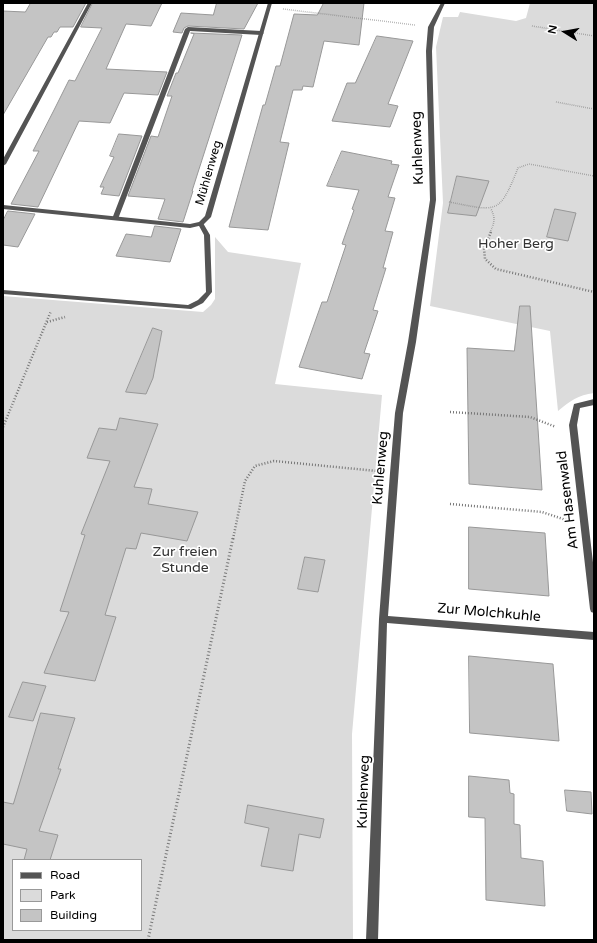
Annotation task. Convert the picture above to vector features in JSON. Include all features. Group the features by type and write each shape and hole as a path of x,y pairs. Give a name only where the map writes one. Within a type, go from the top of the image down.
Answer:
{"street":[{"path":"3,164 90,3"},
{"name":"Kuhlenweg","path":"372,940 383,619 398,413 412,342 433,200 429,51 431,27 437,11 443,3"},
{"name":"Mühlenweg","path":"3,208 190,226 201,224 208,217 270,5"},
{"path":"115,219 188,28 261,33"},
{"path":"3,292 189,307 198,304 209,292 207,236 201,224"},
{"name":"Am Hasenwald","path":"594,402 577,406 573,425 594,609"},
{"name":"Zur Molchkuhle","path":"383,619 594,636"}],"path":[{"path":"270,5 431,27"},
{"path":"532,26 594,36"},
{"path":"556,102 594,109"},
{"path":"433,200 491,209 501,205 505,200 518,168 529,164 594,176"},
{"path":"491,209 495,217 495,222 484,248 485,259 496,269 594,292"},
{"path":"3,427 52,310"},
{"path":"47,322 65,317"},
{"path":"450,412 530,417 574,433"},
{"path":"148,940 245,481 255,466 274,461 394,473"},
{"path":"450,504 542,512 584,527"}],"green space":[{"name":"Hoher Berg","path":"530,3 594,3 594,393 583,395 574,399 558,411 550,331 430,306 443,203 436,47 443,17 458,17 460,12 516,21 526,18"},
{"name":"Zur freien Stunde","path":"215,237 228,252 301,263 275,384 382,395 352,734 353,940 3,940 3,296 203,312 215,299"}],"building":[{"path":"31,3 86,3 73,27 60,27 51,37 48,37 3,115 3,11 25,12"},
{"path":"93,3 162,3 151,26 126,24 106,69 167,72 158,95 124,93 110,123 79,121 38,207 11,204 39,151 33,151 69,80 75,81 102,28 81,27"},
{"path":"217,3 258,3 244,29 188,26 184,28 182,33 173,32 181,13 213,15"},
{"path":"324,3 364,3 359,45 324,41 313,87 303,86 302,90 293,90 280,142 289,143 268,230 229,227 263,105 265,105 276,66 280,66 294,14 317,15"},
{"path":"191,33 242,35 183,222 158,219 165,199 128,196 151,136 158,137 172,96 167,96 194,34"},
{"path":"377,36 413,41 388,104 398,106 390,127 332,121 347,83 355,83"},
{"path":"119,134 142,136 119,196 101,194 104,187 100,187 114,157 110,156"},
{"path":"342,151 392,161 391,164 399,165 388,197 395,198 385,231 393,232 383,268 386,268 373,310 378,311 364,353 370,354 362,379 299,367 322,302 327,302 346,245 342,244 354,210 352,209 359,190 327,186"},
{"path":"457,176 489,181 476,216 448,213"},
{"path":"555,209 576,213 568,241 547,237"},
{"path":"8,211 35,214 18,247 3,245 3,221"},
{"path":"155,226 181,229 170,262 116,256 126,234 151,237"},
{"path":"520,306 530,306 542,490 469,484 467,348 514,351"},
{"path":"153,328 162,331 153,378 146,394 126,392"},
{"path":"120,418 158,424 134,487 152,489 148,504 198,512 187,541 141,533 136,549 126,548 105,615 116,617 95,681 44,673 69,612 60,611 85,535 81,534 110,461 87,458 99,428 116,430"},
{"path":"469,527 545,533 549,596 469,589"},
{"path":"305,557 325,560 318,592 298,589"},
{"path":"469,656 553,664 559,741 470,733"},
{"path":"23,682 46,686 33,721 9,717"},
{"path":"41,713 75,718 58,769 61,769 39,831 58,835 50,859 24,859 27,849 3,844 3,802 13,804"},
{"path":"469,776 509,780 510,793 514,794 514,824 520,825 521,858 543,861 545,906 486,900 485,818 469,817"},
{"path":"565,790 591,792 592,814 567,811"},
{"path":"248,805 324,819 320,838 299,834 293,871 261,866 269,828 245,823"}]}
